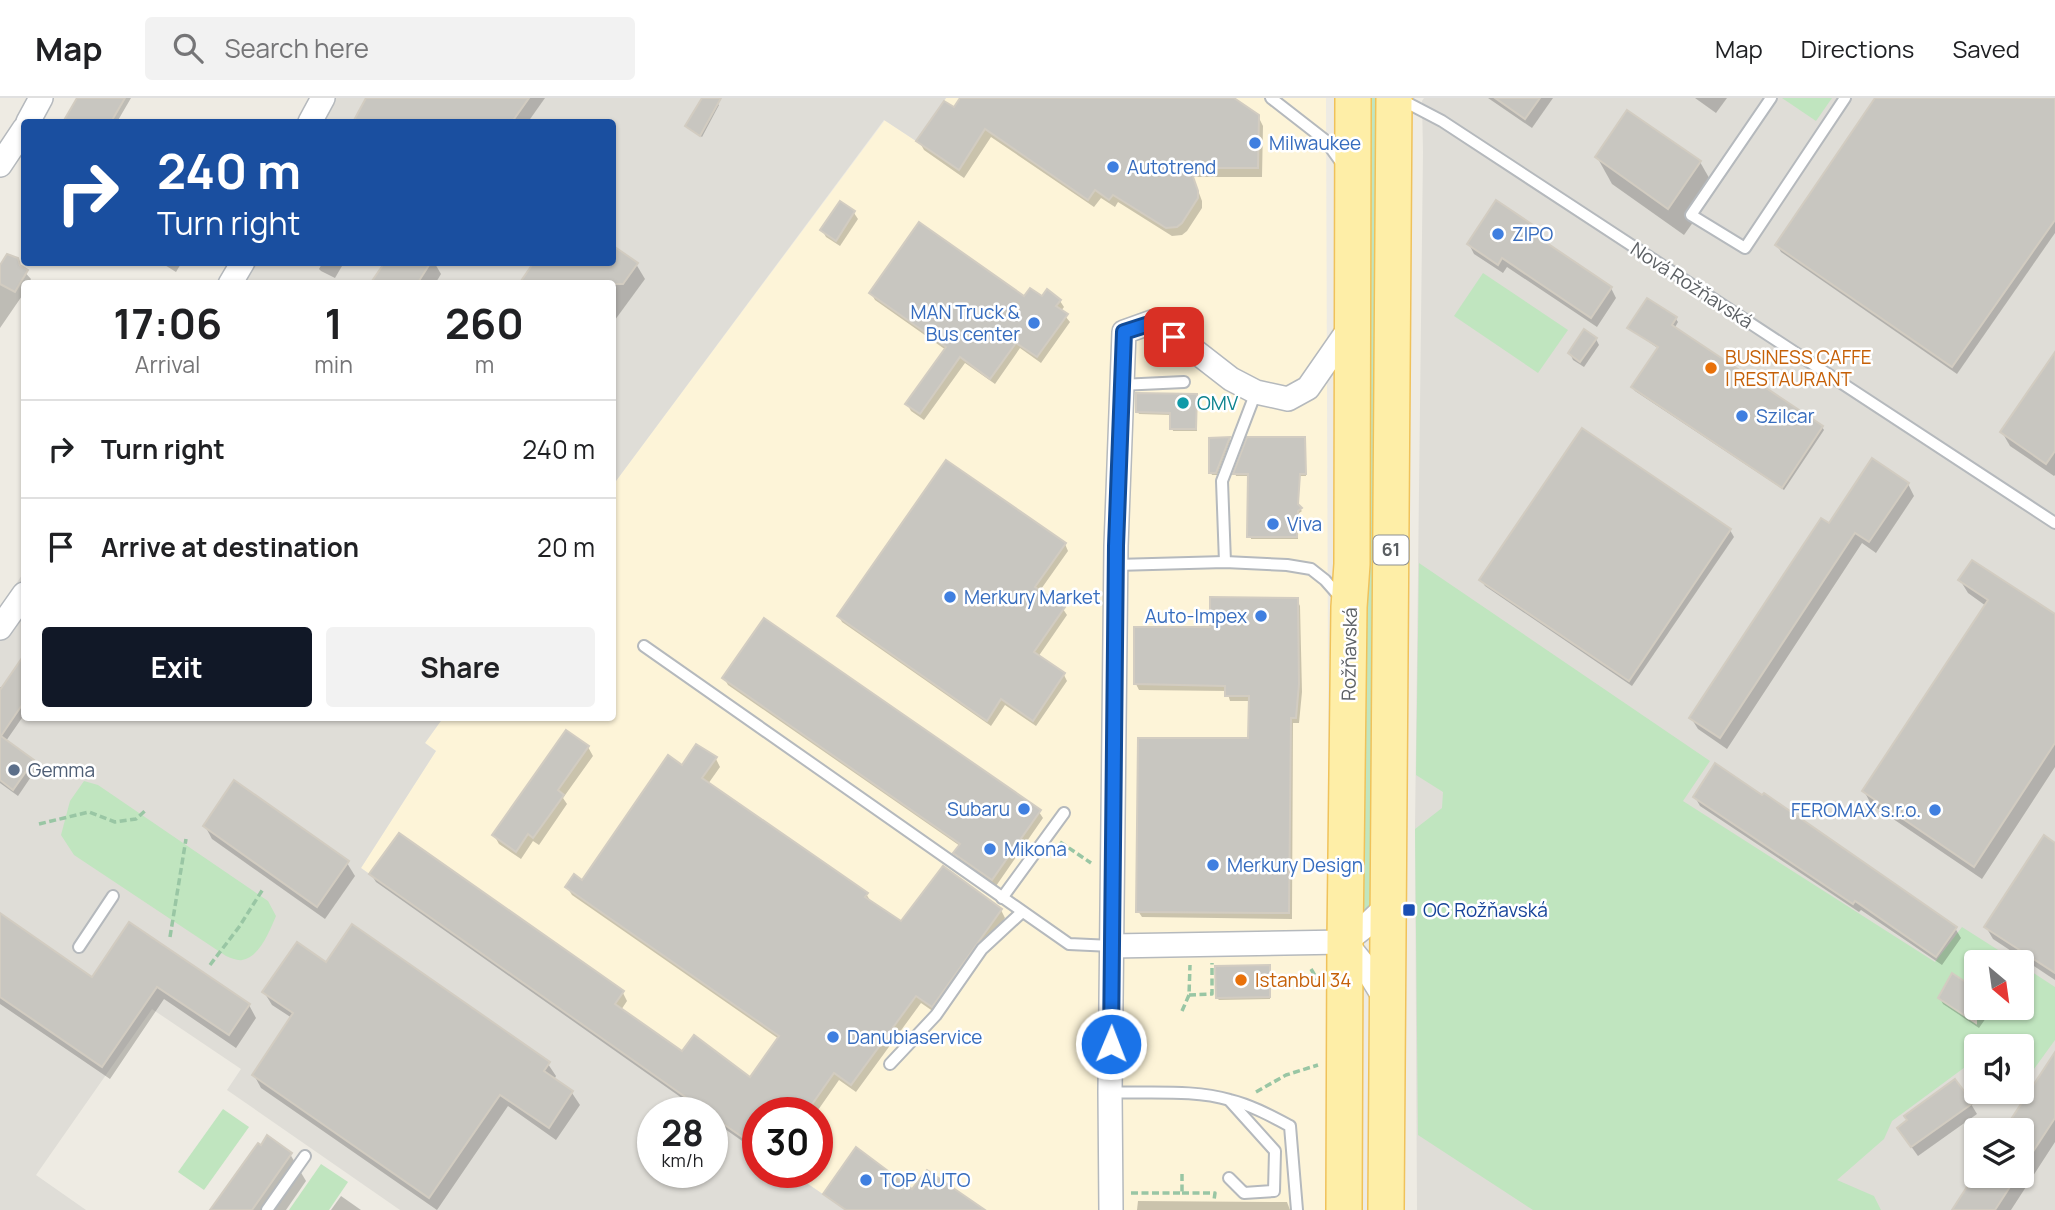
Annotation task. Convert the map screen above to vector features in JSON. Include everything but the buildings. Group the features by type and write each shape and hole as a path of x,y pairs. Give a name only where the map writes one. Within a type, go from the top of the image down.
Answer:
{"main road":[{"name":"Rožňavská","path":"1344,1210 1349,607 1352,564 1353,98"},
{"name":"61","path":"1386,1210 1396,98"}],"street":[{"path":"30,119 41,98"},
{"path":"312,119 323,98"},
{"path":"0,165 21,134"},
{"path":"1111,1210 1116,565 1120,385 1124,332 1152,323 1231,379 1256,391 1288,399 1308,388 1351,326"},
{"path":"0,628 21,598"},
{"path":"1112,946 1345,942 1388,905"},
{"path":"1345,942 1366,968 1387,1002"}],"lane":[{"path":"1271,98 1325,140 1352,178"},
{"name":"Nová Rožňavská","path":"1396,98 1441,121 2055,523"},
{"path":"1771,98 1691,215 1745,248 1845,98"},
{"path":"1120,385 1184,382"},
{"path":"1224,562 1222,481 1256,391"},
{"path":"1116,565 1224,562 1311,569 1325,580 1349,607"},
{"path":"644,646 1021,913 1069,944 1112,946"},
{"path":"1002,898 1064,813"},
{"path":"79,947 113,895"},
{"path":"890,1064 936,1015 982,949 1021,913"},
{"path":"1110,1093 1183,1093 1233,1100 1290,1126 1297,1210"},
{"path":"1229,1178 1244,1193 1274,1191 1275,1151 1233,1100"},
{"path":"267,1210 305,1156"}],"path":[{"path":"39,824 89,812 116,822 136,819 146,810"},
{"path":"1049,834 1096,867"},
{"path":"170,937 186,839"},
{"path":"210,965 263,889"},
{"path":"1182,1011 1189,995 1191,962"},
{"path":"1189,995 1212,994 1212,963"},
{"path":"1233,1100 1286,1075 1318,1065"},
{"path":"1182,1171 1182,1193"},
{"path":"1131,1193 1214,1193 1214,1200"}],"shaded area":[{"path":"315,98 946,98 916,141 884,120 616,481 616,280 224,280 233,266 616,266 616,119 304,119"},
{"path":"946,98 1326,98 1329,978 1325,1210 846,1210 814,1188 833,1188 833,1097 742,1097 742,1137 728,1127 728,1097 685,1097 361,868 436,751 425,743 441,721 616,721 616,481 885,120 916,141"},
{"path":"1424,98 2055,98 2055,1210 1417,1210 1415,829"},
{"path":"21,576 21,721 441,721 425,743 436,751 361,868 685,1097 637,1097 637,1188 728,1188 728,1127 742,1137 742,1188 814,1188 846,1210 400,1210 227,1090 241,1069 152,1009 36,1175 86,1210 0,1210 0,608"}],"green space":[{"path":"1363,98 1385,98 1375,898 1366,915 1356,923"},
{"path":"1782,98 1832,98 1816,121"},
{"path":"1483,273 1568,330 1538,373 1454,316"},
{"path":"1419,563 1710,761 1683,801 1935,962 1962,927 1998,950 1964,950 1964,1020 2034,1020 2034,973 2055,987 2055,1040 2034,1069 2034,1034 1964,1034 1964,1068 1892,1121 1884,1139 1837,1180 1874,1196 1881,1210 1533,1210 1418,1135 1415,829 1442,808 1443,792 1416,775"},
{"path":"84,781 98,785 268,901 276,916 264,942 254,954 240,960 226,956 74,855 61,835 70,801"},
{"path":"223,1109 249,1127 204,1190 178,1172"},
{"path":"321,1164 348,1182 329,1210 289,1210"}],"place":[{"name":"Milwaukee","path":"1255,143"},
{"name":"Autotrend","path":"1113,167"},
{"name":"ZIPO","path":"1498,234"},
{"name":"MAN Truck & Bus center","path":"1034,323"},
{"name":"BUSINESS CAFFE | RESTAURANT","path":"1711,368"},
{"name":"OMV","path":"1183,403"},
{"name":"Szilcar","path":"1742,416"},
{"name":"Viva","path":"1273,524"},
{"name":"Merkury Market","path":"950,597"},
{"name":"Auto-Impex","path":"1261,616"},
{"name":"Gemma","path":"14,770"},
{"name":"Subaru","path":"1024,809"},
{"name":"FEROMAX s.r.o.","path":"1935,810"},
{"name":"Mikona","path":"990,849"},
{"name":"Merkury Design","path":"1213,865"},
{"name":"OC Rožňavská","path":"1409,910"},
{"name":"Istanbul 34","path":"1241,980"},
{"name":"Danubiaservice","path":"833,1037"},
{"name":"TOP AUTO","path":"866,1180"}],"route":[{"path":"1111,1044 1116,546 1124,332 1152,323 1174,337"}]}
